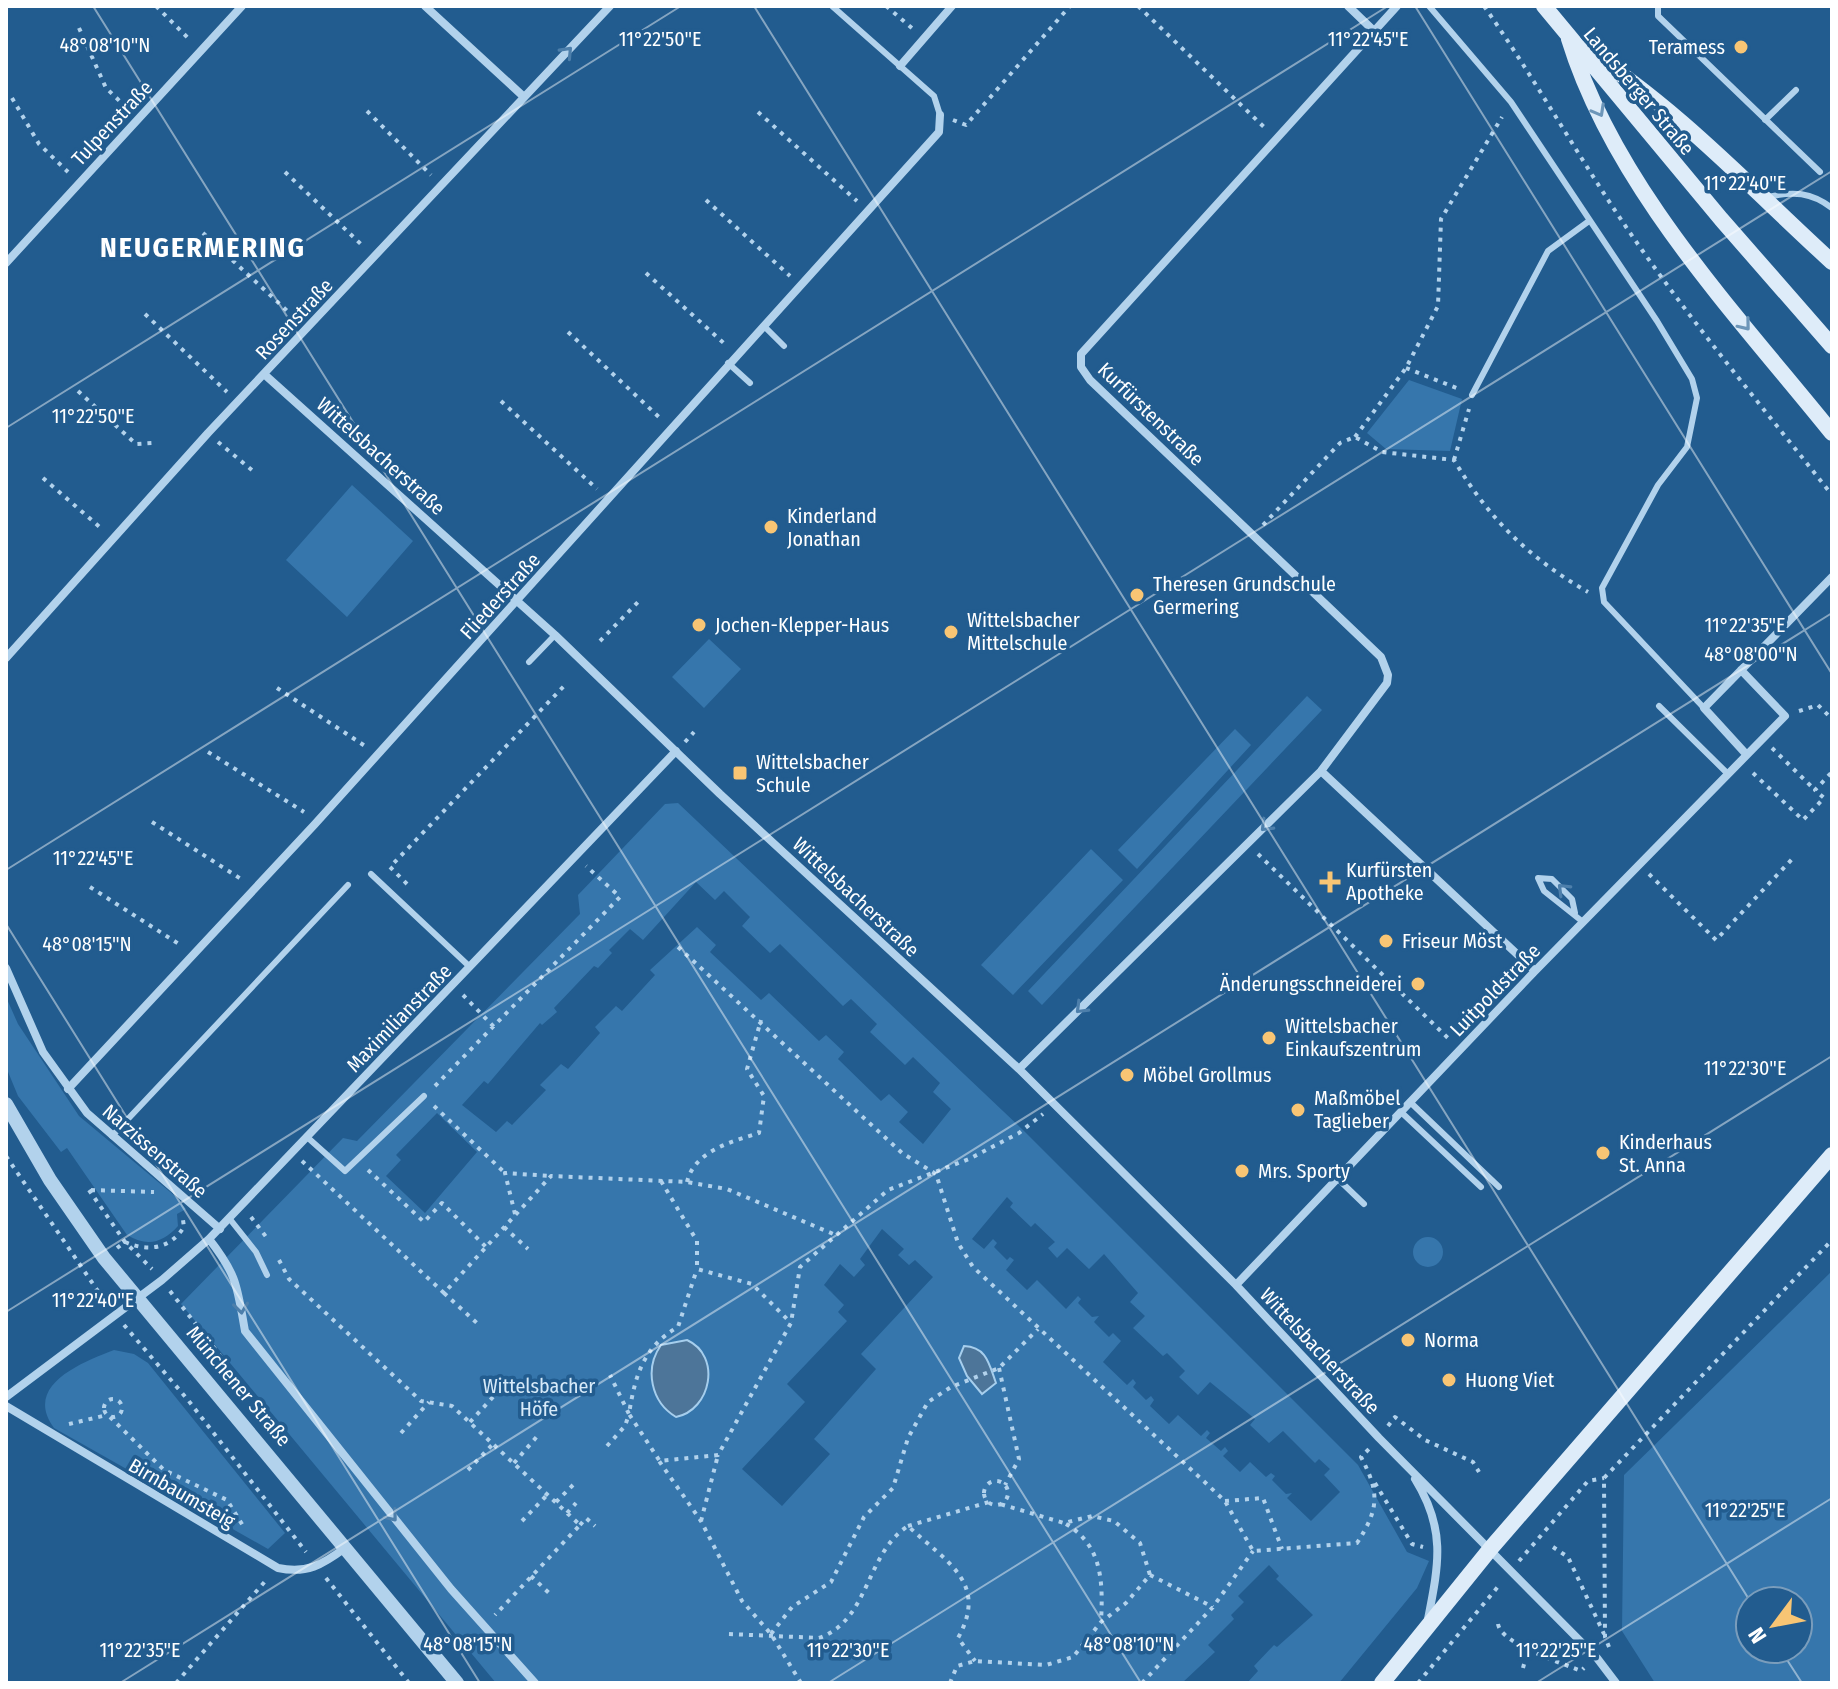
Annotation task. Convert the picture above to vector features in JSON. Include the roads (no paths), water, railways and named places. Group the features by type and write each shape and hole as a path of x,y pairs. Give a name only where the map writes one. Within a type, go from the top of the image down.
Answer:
{"main road":[{"name":"Landsberger Straße","path":"1544,6 1832,346"},
{"path":"1569,39 1625,75 1832,262"},
{"path":"1569,39 1581,80 1659,217 1832,433"},
{"path":"1382,1683 1491,1548 1832,1155"}],"street":[{"name":"Tulpenstraße","path":"6,263 242,6"},
{"path":"425,6 524,97"},
{"name":"Rosenstraße","path":"6,658 208,433 610,6"},
{"path":"900,66 952,6"},
{"path":"1348,6 1374,31"},
{"name":"Kurfürstenstraße","path":"1019,1069 1321,771 1387,683 1388,675 1381,657 1090,380 1081,367 1081,354 1397,6"},
{"name":"Fliederstraße","path":"68,1089 315,824 939,132 940,115"},
{"name":"Wittelsbacherstraße","path":"264,374 517,600 1019,1069 1236,1285 1379,1438 1597,1658 1616,1683"},
{"path":"1743,757 1704,708 1832,577"},
{"name":"Luitpoldstraße","path":"1236,1285 1535,971 1785,716 1741,670"},
{"name":"Maximilianstraße","path":"6,1397 138,1298 220,1229 676,751"},
{"path":"1321,771 1535,971"},
{"name":"Narzissenstraße","path":"6,968 26,1017 68,1089 111,1137 220,1229"},
{"name":"Münchener Straße","path":"6,1104 72,1214 457,1683"},
{"name":"Münchener Straße","path":"209,1239 232,1268 239,1290 245,1331 484,1627 535,1683"},
{"name":"Birnbaumsteig","path":"6,1406 278,1568 297,1572 318,1567 346,1547"},
{"name":"Wittelsbacherstraße","path":"1406,1465 1430,1503 1438,1527 1439,1547 1427,1627"}],"lane":[{"path":"832,6 934,96 940,115"},
{"path":"1429,6 1511,102 1657,321 1692,379 1697,398 1687,447 1658,485 1602,588 1604,602 1704,708"},
{"path":"1658,6 1658,16 1820,172"},
{"path":"1765,120 1796,90"},
{"path":"1763,198 1793,191 1819,199 1832,208"},
{"path":"1472,395 1548,251 1589,221"},
{"path":"764,326 784,346"},
{"path":"728,363 750,383"},
{"path":"529,662 555,635"},
{"path":"1659,706 1727,773"},
{"path":"371,874 470,967"},
{"path":"1575,913 1562,909 1544,891 1538,878 1552,879 1572,899 1575,913 1583,922"},
{"path":"111,1137 348,885"},
{"path":"307,1137 345,1171 424,1096"},
{"path":"1410,1102 1499,1187"},
{"path":"1401,1112 1481,1187"},
{"path":"1337,1178 1364,1204"},
{"path":"229,1218 256,1252 267,1275"}],"place":[{"name":"Teramess","path":"1741,47"},
{"name":"Kinderland Jonathan","path":"771,527"},
{"name":"Theresen Grundschule Germering","path":"1137,595"},
{"name":"Jochen-Klepper-Haus","path":"699,625"},
{"name":"Wittelsbacher Mittelschule","path":"951,632"},
{"name":"Wittelsbacher Schule","path":"740,773"},
{"name":"Kurfürsten Apotheke","path":"1330,882"},
{"name":"Friseur Möst","path":"1386,941"},
{"name":"Änderungsschneiderei","path":"1418,984"},
{"name":"Wittelsbacher Einkaufszentrum","path":"1269,1038"},
{"name":"Möbel Grollmus","path":"1127,1075"},
{"name":"Maßmöbel Taglieber","path":"1298,1110"},
{"name":"Kinderhaus St. Anna","path":"1603,1153"},
{"name":"Mrs. Sporty","path":"1242,1171"},
{"name":"Norma","path":"1408,1340"},
{"name":"Huong Viet","path":"1449,1380"}],"district":[{"name":"NEUGERMERING","path":"203,247"}],"park label":[{"name":"Wittelsbacher Höfe","path":"539,1398"}]}
